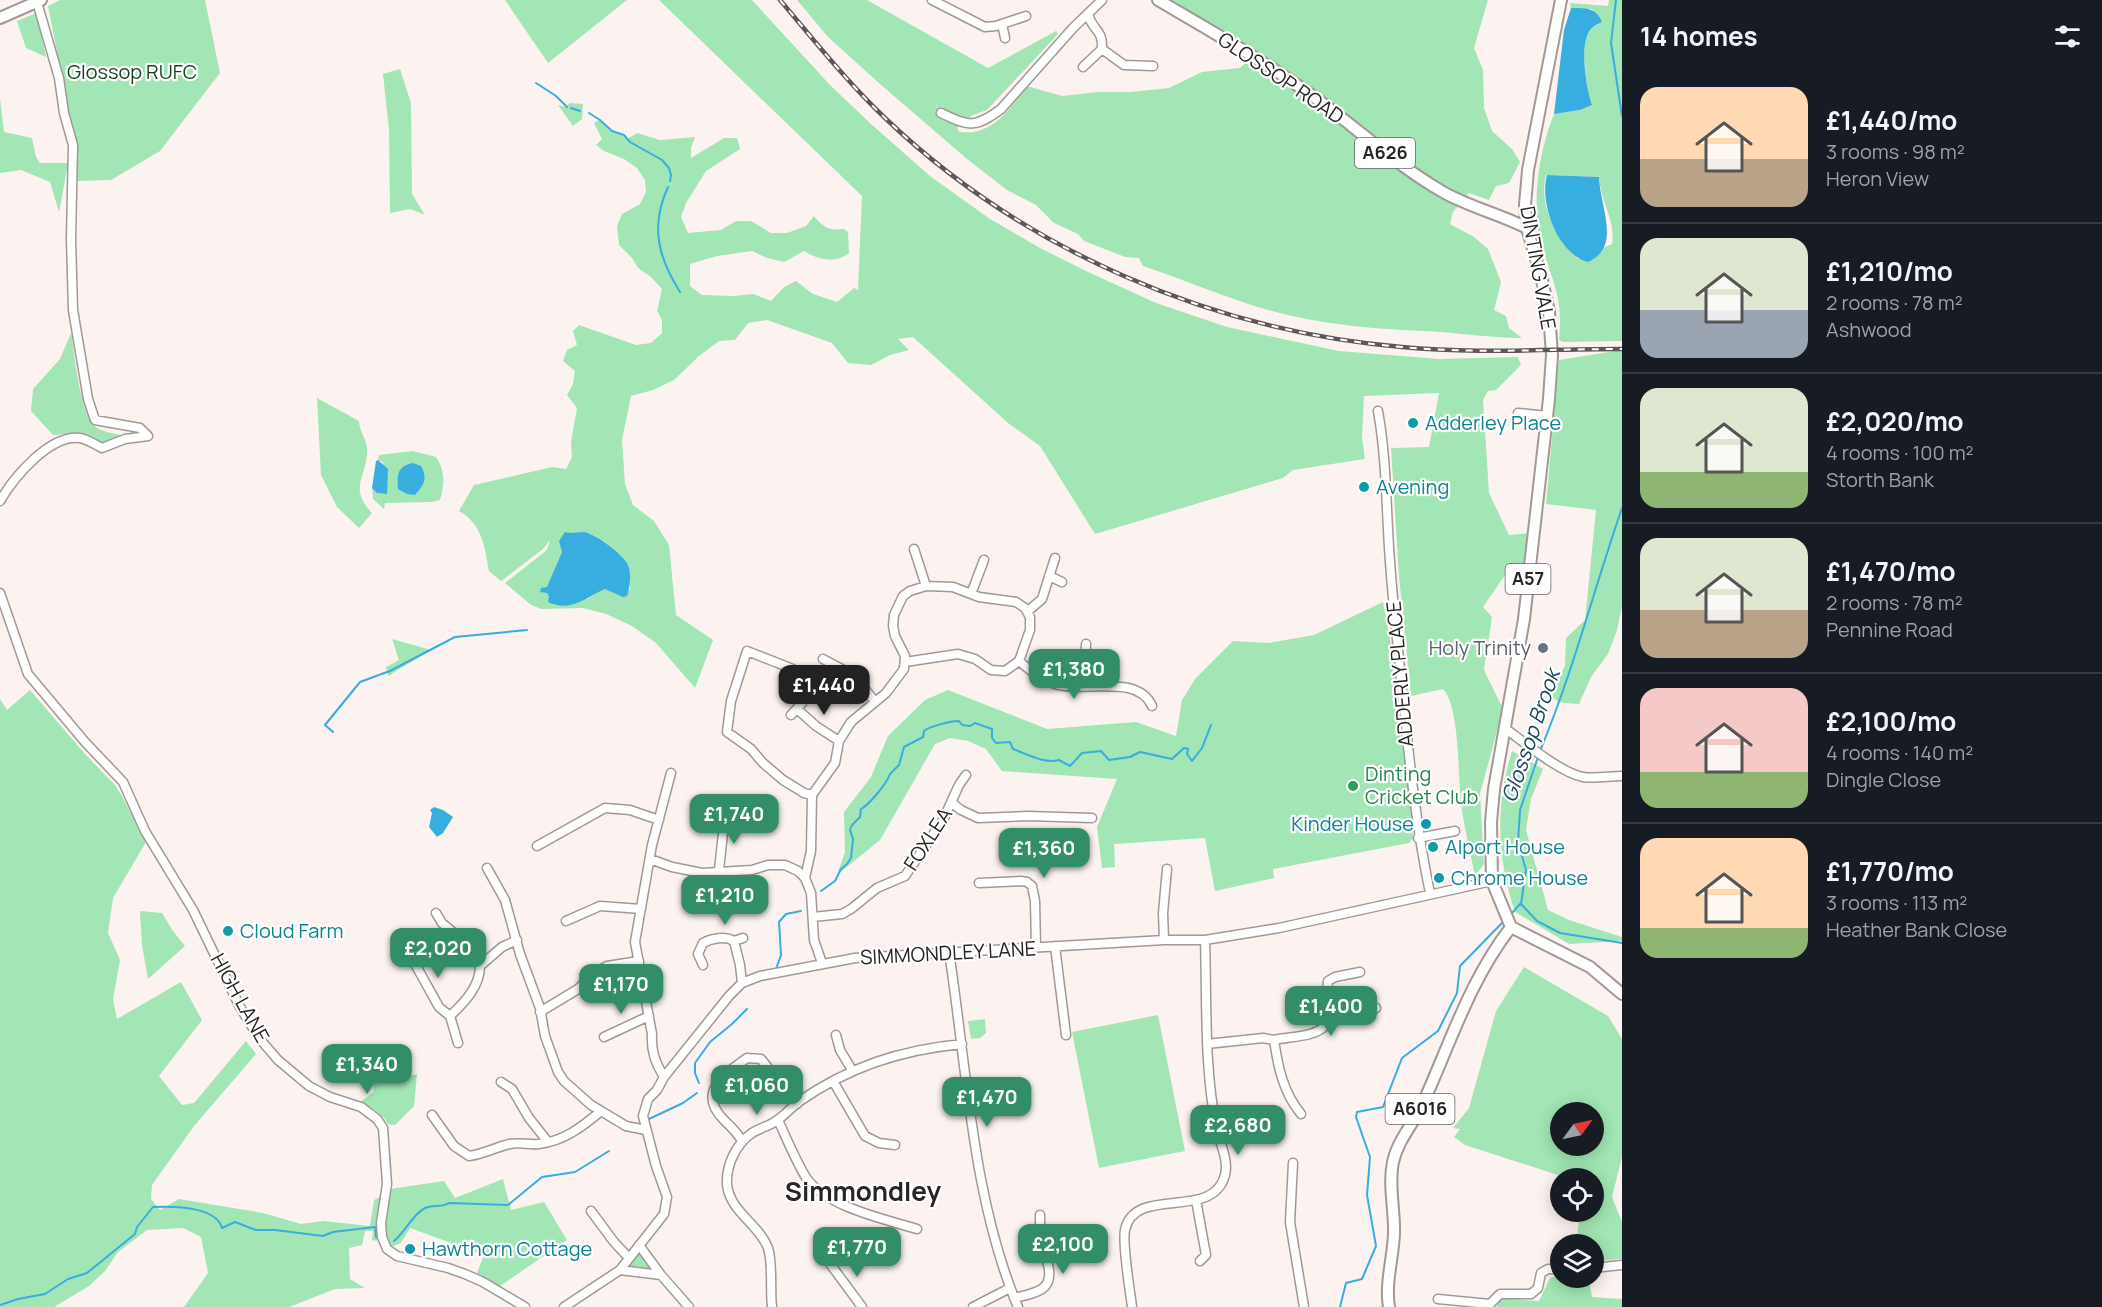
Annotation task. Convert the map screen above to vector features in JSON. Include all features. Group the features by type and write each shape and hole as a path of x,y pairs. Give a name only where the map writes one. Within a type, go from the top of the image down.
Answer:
{"main road":[{"name":"GLOSSOP ROAD","path":"1158,0 1286,78 1338,115 1393,159 1444,193 1508,218 1527,228"},
{"name":"DINTING VALE","path":"1511,927 1491,881 1491,822 1494,789 1523,628 1547,416 1552,355 1549,312 1527,228 1525,205 1528,170 1561,0"},
{"path":"0,18 39,1"},
{"path":"1511,927 1590,967 1622,994"},
{"name":"A6016","path":"1389,1307 1394,1234 1391,1181 1393,1162 1401,1140 1424,1101 1451,1033 1479,973 1511,927"}],"street":[{"path":"932,0 986,27 1026,16"},
{"path":"940,113 968,125 987,120 1001,109 1073,28 1102,0"},
{"path":"0,501 20,474 60,440 81,438 102,448 125,439 148,436 140,428 95,420 88,399 73,310 71,238 73,145 39,1"},
{"path":"1083,67 1102,49 1102,38 1088,14"},
{"path":"1002,24 1005,38"},
{"path":"1102,49 1124,65 1153,66"},
{"name":"ADDERLY PLACE","path":"1378,411 1384,453 1392,585 1407,750 1418,838 1430,893"},
{"path":"1518,413 1547,416"},
{"path":"914,549 926,586"},
{"path":"1028,611 1042,598 1055,558"},
{"path":"971,594 984,560"},
{"path":"1049,576 1062,582"},
{"path":"805,878 811,851 812,795 835,763 839,741 851,722 891,688 902,673 905,656 895,636 893,626 894,615 903,596 926,586 953,587 971,594 1016,602 1028,611 1031,622 1030,630 1019,661 1005,671 991,670 975,659 958,654 905,662"},
{"name":"HIGH LANE","path":"0,593 28,674 85,742 123,782 145,831 194,910 240,1007 259,1038 278,1060 309,1086 330,1097 361,1107 377,1119 383,1128 387,1184 381,1237 387,1249 397,1256 448,1268 474,1278 525,1307"},
{"path":"1084,685 1086,644"},
{"path":"793,669 747,651 731,701 727,732 751,749 783,780 804,793 812,795"},
{"path":"834,652 826,660 855,676 875,702"},
{"path":"1019,661 1045,680 1060,685 1135,689 1148,696 1152,706"},
{"path":"797,709 816,726 839,741"},
{"path":"1506,729 1549,759 1584,777 1622,776"},
{"path":"664,1077 651,1048 652,1034 635,942 650,859 671,773"},
{"name":"FOXLEA","path":"813,917 842,914 877,888 905,876 952,803 966,775"},
{"path":"952,803 967,814 978,818 1028,816 1092,818"},
{"path":"537,846 605,808 630,810 660,819"},
{"path":"719,870 723,833 731,811"},
{"path":"1418,838 1455,831"},
{"path":"650,859 672,867 702,873 719,870 752,870 768,865 785,865 798,871 805,878 811,893 813,940 822,963"},
{"path":"487,868 505,900 540,1012 545,1036 558,1072 582,1098 601,1111 626,1126 646,1130"},
{"path":"1164,940 1163,912 1167,869"},
{"path":"979,883 1020,881 1032,886 1035,900 1036,947"},
{"name":"SIMMONDLEY LANE","path":"620,1270 664,1214 668,1197 656,1166 643,1116 648,1099 729,996 742,983 760,976 855,958 1164,940 1205,940 1287,926 1491,881"},
{"path":"566,921 600,906 641,909"},
{"path":"436,913 442,922 466,943 480,966 480,976 475,986 465,1002 450,1016"},
{"path":"702,965 698,954 703,943 715,939 738,939 742,983"},
{"path":"480,966 502,947 517,940"},
{"path":"1132,1307 1125,1230 1131,1218 1148,1206 1196,1200 1211,1194 1219,1187 1225,1176 1226,1162 1216,1130 1210,1094 1205,940"},
{"path":"1055,946 1066,1035"},
{"path":"949,952 982,1184 1016,1303 1041,1289 1050,1276 1041,1240 1040,1215"},
{"path":"410,955 439,1007 450,1016 458,1043"},
{"path":"540,1012 578,989 594,973 607,966 639,961"},
{"path":"1360,972 1335,977 1328,981 1327,991 1334,1013 1350,1018 1361,1016 1376,1008"},
{"path":"1207,1044 1263,1038 1274,1040 1310,1034 1325,1025 1334,1013"},
{"path":"604,1037 649,1016"},
{"path":"836,1035 840,1050 852,1070"},
{"path":"1274,1040 1279,1070 1285,1087 1301,1114"},
{"path":"772,1307 768,1248 757,1230 738,1210 727,1187 727,1169 742,1141 778,1120 797,1104 852,1070 903,1052 962,1044"},
{"path":"742,1141 736,1130 713,1106 711,1094 716,1083 747,1058 761,1059 797,1104"},
{"path":"833,1081 866,1136 879,1143 895,1145"},
{"path":"501,1082 512,1089 529,1118 548,1142"},
{"path":"432,1115 454,1146 469,1156 482,1155 510,1144 537,1144 572,1134 601,1111"},
{"path":"778,1120 807,1178 820,1193 845,1206 913,1227 912,1215"},
{"path":"1293,1163 1290,1222 1304,1307"},
{"path":"1196,1200 1206,1255 1200,1261"},
{"path":"591,1211 629,1258"},
{"path":"639,1245 689,1307"},
{"path":"831,1265 862,1307"},
{"path":"1604,1267 1622,1265"},
{"path":"1438,1299 1490,1305 1500,1294 1531,1294 1538,1288 1541,1273 1550,1269"},
{"path":"564,1307 620,1270 661,1275"},
{"path":"973,1307 1010,1288"}],"green space":[{"name":"Glossop RUFC","path":"60,0 205,0 220,73 160,151 111,180 75,181 74,138 48,6"},
{"path":"505,0 627,0 548,63"},
{"path":"659,0 752,0 830,85 930,176 990,219 1040,248 1156,303 1227,327 1339,351 1439,359 1518,357 1521,365 1496,390 1488,391 1483,400 1489,493 1509,535 1531,533 1526,578 1505,575 1483,607 1492,617 1484,670 1503,709 1480,794 1484,864 1475,876 1461,803 1453,711 1443,689 1411,696 1399,576 1391,448 1429,447 1439,393 1364,396 1362,438 1365,459 1293,470 1283,478 1095,534 1040,446 1008,423 913,337 898,339 909,350 890,355 871,365 848,363 832,343 767,320 748,323 735,340 719,341 674,380 653,390 631,396 622,440 625,484 633,505 654,521 669,545 676,615 713,640 695,688 656,643 632,626 606,614 583,608 541,609 531,605 505,583 547,550 550,540 543,549 501,581 489,571 478,529 467,516 459,511 474,485 552,467 566,469 572,457 571,442 577,408 567,395 573,384 575,371 563,361 567,350 577,345 573,331 579,325 636,345 651,343 662,333 662,320 657,311 662,289 638,268 619,245 617,226 622,214 640,204 646,192 645,180 637,168 596,145 602,139 594,123 599,120 612,132 619,133 627,139 637,133 660,140 695,137 691,148 691,158 724,138 737,138 740,149 706,171 686,203 681,217 688,233 721,230 736,221 751,221 771,233 787,233 806,226 814,216 827,227 844,229 848,232 849,253 838,259 815,257 804,251 784,262 752,251 717,256 690,264 690,286 702,295 753,294 771,301 784,287 796,281 813,294 837,302 854,288 858,290 862,196","holes":["568,533 584,533 597,537 626,561 629,568 630,589 623,596 605,588 587,599 549,596 547,588"]},
{"path":"797,0 867,0 988,68 1056,31 1058,34 987,110 973,115 957,127 959,132 976,132 1000,119 1027,86 1062,96 1169,88 1202,72 1240,68 1250,59 1162,0 1488,0 1474,48 1483,70 1484,108 1492,131 1512,149 1520,162 1509,183 1496,186 1489,200 1469,193 1453,212 1450,224 1474,237 1488,249 1501,282 1494,310 1506,316 1509,328 1522,338 1364,327 1287,315 1252,305 1143,266 1139,258 1125,257 1084,241 1078,234 1054,223 1036,205 1007,190 967,159 828,37"},
{"path":"1609,0 1622,0 1622,341 1563,342 1559,340 1560,314 1557,294 1539,234 1537,199 1540,163 1554,114 1580,110 1592,105 1586,78 1585,46 1591,29 1601,22 1592,9 1571,8 1570,3 1608,6","holes":["1546,175 1599,177 1612,227 1612,244 1578,259 1563,242 1551,221 1545,199"]},
{"path":"34,14 37,15 46,57 26,48 17,21"},
{"path":"400,69 411,103 412,194 425,215 410,209 390,213 389,130 383,74"},
{"path":"0,98 4,132 32,138 36,157 40,163 68,163 57,224 59,212 50,182 21,170 0,173"},
{"path":"570,103 583,104 582,119 573,126 558,105 565,107"},
{"path":"71,333 79,386 87,414 99,429 126,436 100,443 76,433 53,435 31,411 33,389 60,359"},
{"path":"1622,351 1622,606 1617,630 1608,654 1591,677 1579,704 1563,703 1552,698 1552,688 1565,666 1566,638 1585,620 1596,510 1546,504 1559,360"},
{"path":"317,398 359,421 366,442 366,459 360,489 365,504 372,513 359,528 337,507 321,475"},
{"path":"413,451 436,457 439,462 443,477 440,500 385,503 384,509 373,499 372,488 377,493 387,494 383,462 378,460 379,455"},
{"path":"1383,602 1399,687 1413,838 1409,843 1273,869 1274,878 1215,891 1205,838 1114,844 1115,867 1102,868 1097,827 1117,779 1002,771 986,749 968,741 950,738 935,744 880,840 837,875 845,852 844,812 871,777 888,736 925,700 948,690 1047,729 1136,722 1176,736 1182,700 1195,679 1233,641 1268,643 1314,635"},
{"path":"392,639 431,650 388,676 386,667 399,660"},
{"path":"30,690 115,785 146,842 113,898 108,933 120,960 113,999 117,1019 181,982 202,1020 159,1076 182,1105 194,1103 246,1041 256,1054 194,1126 152,1185 151,1199 160,1210 179,1199 263,1213 301,1224 324,1221 370,1226 374,1200 380,1197 377,1241 372,1240 373,1231 365,1231 362,1245 349,1248 350,1279 365,1288 335,1289 289,1307 184,1307 208,1273 201,1237 183,1228 147,1230 118,1252 105,1271 89,1286 54,1307 0,1307 0,699 7,710"},
{"path":"1512,751 1543,769 1531,799 1526,830 1548,910 1569,920 1622,937 1622,941 1569,944 1515,912 1505,872 1500,832 1503,791"},
{"path":"140,911 162,913 185,946 148,979 142,945"},
{"path":"1524,967 1608,1016 1622,1039 1622,1157 1612,1197 1622,1222 1622,1259 1604,1260 1604,1234 1577,1234 1579,1222 1604,1222 1604,1168 1550,1168 1550,1173 1465,1145 1454,1137 1460,1129 1453,1128 1469,1108 1496,1011"},
{"path":"1158,1015 1185,1151 1099,1168 1072,1032"},
{"path":"985,1019 986,1033 980,1038 971,1039 968,1021"},
{"path":"391,1071 394,1080 417,1074 414,1106 395,1125 388,1124 380,1114 360,1102 374,1092 372,1075"},
{"path":"503,1179 511,1210 544,1202 567,1240 500,1286 477,1273 484,1255 410,1228 401,1243 391,1247 384,1235 390,1189 444,1181 455,1198"},
{"path":"638,1254 642,1254 650,1271 628,1267"},
{"path":"1550,1278 1550,1288 1591,1288 1592,1297 1622,1299 1622,1307 1497,1307 1498,1298 1539,1301"}],"water":[{"path":"1571,8 1585,8 1593,11 1597,13 1602,22 1590,30 1585,46 1586,78 1592,105 1580,110 1554,114 1564,30"},
{"path":"1547,175 1599,177 1607,237 1598,255 1588,262 1577,257 1568,249 1553,226 1546,200"},
{"path":"378,460 388,469 387,494 377,493 372,488"},
{"path":"413,463 421,466 425,478 423,485 415,495 398,489 399,472 404,466"},
{"path":"565,532 589,533 619,554 630,570 627,596 623,597 605,589 571,605 556,605 548,602 547,593 540,592 541,588 547,587 562,552 559,541"},
{"path":"434,807 453,817 443,833 437,837 429,827 432,813 430,810"}],"waterway":[{"name":"Glossop Brook","path":"1616,0 1611,43 1622,116"},
{"path":"536,83 556,96 567,107"},
{"path":"571,108 580,111"},
{"path":"589,113 612,131 624,135 630,142 662,160 669,168 670,181"},
{"path":"668,187 659,215 659,241 666,266 680,292"},
{"name":"Glossop Brook","path":"1540,751 1573,661 1622,508"},
{"path":"388,672 455,637 527,630"},
{"path":"333,732 325,725 360,682 387,672"},
{"path":"821,891 835,881 841,869 851,858 853,839 850,830 860,817 861,809 878,793 890,774 899,765 904,747 923,737 924,731 931,727 955,721 970,726 975,723 992,729 992,738 996,743 1010,742 1013,749 1030,756 1047,761 1059,760 1070,766 1082,753 1101,751 1109,760 1130,757 1140,752 1172,759 1184,748 1188,749 1187,754 1192,761 1202,748 1211,725"},
{"name":"Glossop Brook","path":"1538,757 1520,810 1518,842 1526,870 1521,904 1537,921 1560,933 1622,943"},
{"path":"1512,913 1520,904"},
{"path":"776,969 781,955 779,922 786,914 801,911"},
{"path":"1340,1307 1346,1283 1362,1279 1376,1246 1367,1195 1370,1157 1356,1117 1357,1112 1383,1107 1402,1058 1438,1031 1457,993 1460,966 1502,923"},
{"path":"699,1083 695,1073 695,1063 710,1042 747,1009"},
{"path":"649,1119 683,1103 697,1093"},
{"path":"394,1241 425,1208 449,1203 508,1205 542,1177 575,1172 609,1151"},
{"path":"0,1305 45,1294 68,1279 87,1273 135,1234 137,1227 153,1207 182,1207 203,1211 218,1221 222,1228 235,1222 256,1230 323,1236 333,1232 375,1227 376,1237"}],"railway":[{"path":"780,0 857,90 939,165 997,207 1059,244 1124,276 1191,302 1260,323 1331,338 1429,349 1512,351 1622,349"}],"place":[{"name":"Adderley Place","path":"1413,423"},
{"name":"Avening","path":"1364,487"},
{"name":"Holy Trinity","path":"1543,648"},
{"name":"Dinting Cricket Club","path":"1353,786"},
{"name":"Kinder House","path":"1426,824"},
{"name":"Alport House","path":"1433,847"},
{"name":"Chrome House","path":"1439,878"},
{"name":"Cloud Farm","path":"228,931"},
{"name":"Hawthorn Cottage","path":"410,1249"}],"district":[{"name":"Simmondley","path":"863,1192"}]}
